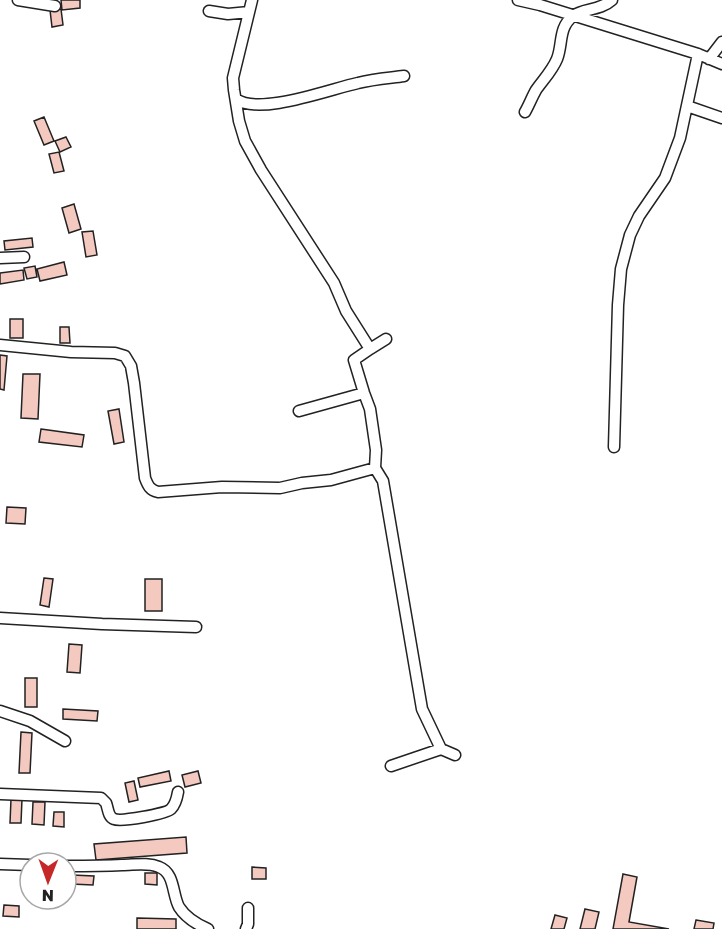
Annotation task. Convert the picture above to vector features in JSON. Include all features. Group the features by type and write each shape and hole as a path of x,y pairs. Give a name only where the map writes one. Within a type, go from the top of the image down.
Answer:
{"street":[{"path":"18,0 55,6"},
{"path":"252,0 233,78 239,121 245,141 334,283 346,311 370,349"},
{"path":"518,0 534,2 698,54 722,64"},
{"path":"525,112 535,92 553,68 560,48 562,30 574,15 606,5 612,0"},
{"path":"209,11 228,14 249,12"},
{"path":"709,59 722,42"},
{"path":"614,447 621,269 630,235 639,216 665,178 680,138 698,54"},
{"path":"236,99 246,105 259,105 297,99 359,82 404,76"},
{"path":"687,106 722,118"},
{"path":"0,258 24,256"},
{"path":"386,339 354,360 370,409 376,450 375,468 383,481 422,710 441,749 455,755"},
{"path":"0,345 71,352 115,353 125,356 131,366 134,383 145,478 150,489 154,491 222,487 280,488 331,480 375,468"},
{"path":"299,411 364,393"},
{"path":"0,618 196,627"},
{"path":"0,711 30,722 65,741"},
{"path":"391,766 441,749"},
{"path":"0,794 101,798 106,803 111,818 120,820 171,810 178,792"},
{"path":"0,864 18,865"},
{"path":"78,866 146,864 160,867 170,879 178,905 186,916 208,929"},
{"path":"246,929 248,908"}],"building":[{"path":"61,0 80,0 80,8 62,10"},
{"path":"61,9 63,25 52,27 50,10"},
{"path":"44,117 54,141 44,145 34,121"},
{"path":"66,137 71,147 60,152 55,141"},
{"path":"59,152 64,171 54,173 49,154"},
{"path":"74,204 81,229 69,233 62,208"},
{"path":"93,231 97,255 86,257 82,232"},
{"path":"32,238 33,247 5,250 4,241"},
{"path":"64,262 67,275 40,281 37,269"},
{"path":"35,266 37,277 27,279 24,268"},
{"path":"23,270 24,280 0,284 0,273"},
{"path":"10,319 23,319 23,338 10,338"},
{"path":"60,327 69,327 70,343 60,343"},
{"path":"0,355 7,356 4,390 0,389"},
{"path":"23,374 40,374 38,419 21,418"},
{"path":"119,409 124,442 114,444 108,411"},
{"path":"41,429 84,435 82,447 39,442"},
{"path":"7,507 26,508 25,524 6,523"},
{"path":"44,578 53,579 49,607 40,605"},
{"path":"145,579 162,579 162,611 145,611"},
{"path":"69,644 82,645 80,673 67,672"},
{"path":"25,678 37,678 37,707 25,707"},
{"path":"63,709 98,711 97,721 63,719"},
{"path":"21,732 32,733 30,773 19,773"},
{"path":"169,771 171,781 140,787 138,778"},
{"path":"198,771 201,783 185,787 182,775"},
{"path":"134,781 138,800 129,802 125,783"},
{"path":"11,799 22,799 21,823 10,823"},
{"path":"33,802 45,802 44,825 32,824"},
{"path":"54,812 64,812 64,827 53,826"},
{"path":"186,837 187,853 96,860 94,844"},
{"path":"252,867 266,868 266,879 252,879"},
{"path":"145,873 157,873 157,885 145,884"},
{"path":"623,874 637,877 629,922 669,929 613,929"},
{"path":"78,875 94,876 93,885 78,884"},
{"path":"4,905 18,906 19,917 3,916"},
{"path":"585,909 599,912 595,929 580,929"},
{"path":"555,915 567,918 564,929 551,929"},
{"path":"137,918 176,919 176,929 137,929"},
{"path":"696,920 714,923 713,929 694,929"}]}
